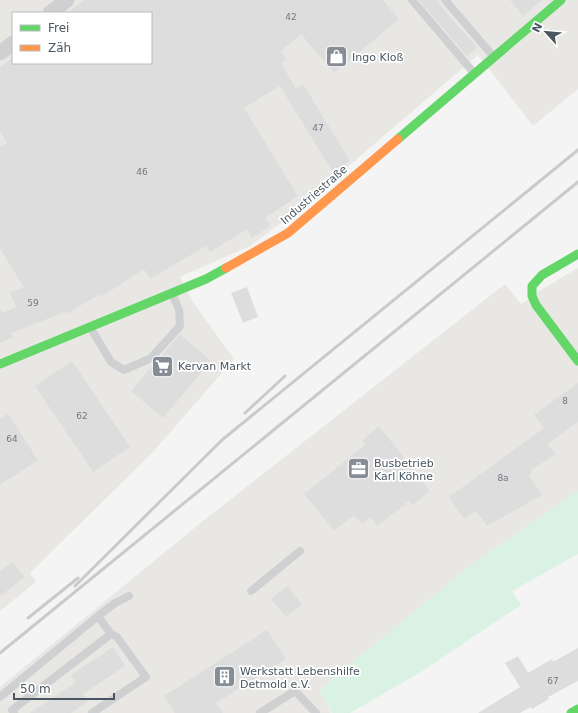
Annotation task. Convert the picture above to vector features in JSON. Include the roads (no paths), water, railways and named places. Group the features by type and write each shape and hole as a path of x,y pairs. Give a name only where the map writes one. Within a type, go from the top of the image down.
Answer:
{"street":[{"path":"51,12 67,0"},
{"name":"Industriestraße","path":"0,364 206,279 288,234 493,56 560,0"},
{"path":"0,54 12,44"},
{"path":"578,254 542,275 532,286 532,296 536,305 578,361"},
{"path":"571,713 578,709"}],"lane":[{"path":"412,0 474,73"},
{"path":"445,0 493,56"},
{"path":"90,326 111,362 124,370 151,358 180,326 179,310 171,293"},
{"path":"251,591 300,551"},
{"path":"0,697 114,603 129,596"},
{"path":"92,713 146,677 117,636 111,634 98,616"},
{"path":"14,713 12,710 111,634"},
{"path":"260,713 295,690 316,713"}],"railway":[{"path":"75,586 222,440 578,150"},
{"path":"0,653 578,182"},
{"path":"245,413 285,376"},
{"path":"28,618 78,578"}],"place":[{"name":"Ingo Kloß","path":"337,57"},
{"name":"Kervan Markt","path":"163,366"},
{"name":"Busbetrieb Karl Köhne","path":"359,469"},
{"name":"Werkstatt Lebenshilfe Detmold e.V.","path":"225,677"}]}
